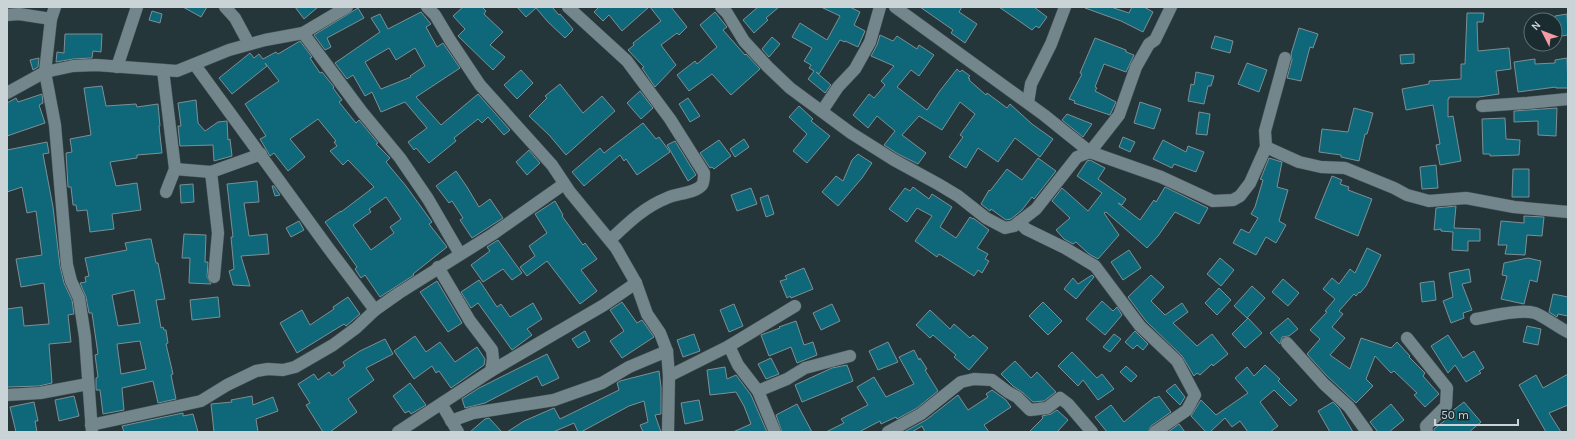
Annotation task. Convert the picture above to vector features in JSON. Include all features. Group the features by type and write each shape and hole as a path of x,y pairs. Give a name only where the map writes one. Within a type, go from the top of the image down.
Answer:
{"street":[{"path":"56,7 51,19 45,72 55,125 67,266 71,281 79,298 91,428 201,401 227,385 256,371 268,369 283,370 295,367 333,345 356,328 375,310 438,267 493,234 564,184"},
{"path":"116,67 137,7"},
{"path":"225,7 235,18 249,44"},
{"path":"7,93 45,72 73,66 96,65 177,71 229,50 249,44 303,33 347,7"},
{"path":"427,7 435,15 480,85 552,165 564,184 616,248 636,282 647,314 660,333 667,351 669,376 668,432"},
{"path":"568,7 627,61 670,119 704,173 704,181 702,185 695,190 667,198 640,212 610,240"},
{"path":"721,7 727,13 744,41 790,88 851,133 894,160 958,196 986,218 1005,228 1014,226 1036,209 1077,157 1090,152 1119,115 1136,67 1149,44 1155,40 1171,7"},
{"path":"822,111 838,87 855,69 870,42 880,7"},
{"path":"895,7 1028,103 1090,152 1161,177 1213,201 1233,200 1240,196 1250,183 1266,147 1265,131 1285,58"},
{"path":"1028,103 1031,84 1051,44 1065,7"},
{"path":"7,16 19,14 51,19"},
{"path":"303,33 362,112 400,158 428,199 460,254"},
{"path":"195,65 375,310"},
{"path":"163,70 175,169 166,192"},
{"path":"1482,106 1568,99"},
{"path":"1266,147 1299,162 1321,167 1344,168 1394,188 1407,195 1429,201 1466,198 1514,207 1568,212"},
{"path":"175,169 211,172 261,154"},
{"path":"211,172 218,233 214,277"},
{"path":"1019,222 1026,229 1052,240 1095,266 1140,326 1177,361 1195,395 1186,410 1156,432"},
{"path":"438,267 470,321 492,350 493,359 491,372"},
{"path":"398,432 491,372 604,306 636,282"},
{"path":"669,376 729,346 795,306"},
{"path":"1476,319 1506,314 1536,313 1558,328 1568,332"},
{"path":"1407,338 1448,388 1446,406 1426,426 1427,432"},
{"path":"1287,343 1348,408 1367,432"},
{"path":"729,346 738,365 758,392 775,432"},
{"path":"451,421 473,413 554,400 602,384 629,367 667,351"},
{"path":"758,392 787,379 805,368 850,356"},
{"path":"888,432 921,414 961,382 974,378 992,380 1017,397 1030,410 1048,408 1060,398 1068,404 1092,432"},
{"path":"7,395 40,393 88,384"},
{"path":"442,405 458,432"}],"building":[{"path":"183,7 207,7 201,17"},
{"path":"295,7 318,7 304,19"},
{"path":"463,7 482,7 486,11 484,14 503,32 490,45 505,57 493,70 458,36 465,29 453,16"},
{"path":"517,7 552,7 573,29 565,38 536,8 526,17"},
{"path":"599,7 649,7 622,31 609,15 603,21 594,12"},
{"path":"650,7 671,7 687,27 679,35 677,33 661,45 676,65 655,87 642,68 644,67 628,50 634,45 633,43 661,21"},
{"path":"758,7 779,7 766,18 768,20 754,33 743,20"},
{"path":"821,7 850,7 860,12 854,25 865,31 858,47 840,40 819,74 816,72 831,85 825,93 808,79 814,71 809,68 811,65 804,61 812,48 792,37 800,23 827,40 840,16"},
{"path":"920,7 962,7 959,12 977,24 965,43 951,33 953,30"},
{"path":"999,7 1034,7 1047,17 1039,28 1036,26 1032,30"},
{"path":"1085,7 1111,7 1129,13 1132,7 1144,7 1153,12 1143,32 1121,21"},
{"path":"358,8 364,18 327,38 331,47 325,50 314,35"},
{"path":"152,11 162,14 160,23 149,20"},
{"path":"421,12 431,24 426,27 437,47 443,43 460,68 416,97 441,125 478,94 510,130 504,135 488,117 482,123 478,119 454,138 456,141 429,163 416,148 414,150 408,142 427,128 405,102 381,112 372,92 365,96 353,75 347,79 335,63 380,32 371,18 380,14 388,29","holes":["389,48 396,60 415,48 425,66 410,76 411,77 381,89 365,62"]},
{"path":"715,12 727,27 723,30 745,55 746,54 760,69 731,95 712,74 689,91 677,75 695,61 697,64 717,47 700,25"},
{"path":"1467,13 1484,13 1483,22 1477,22 1478,51 1509,48 1511,69 1496,71 1499,94 1479,97 1449,97 1448,117 1453,116 1461,161 1440,165 1436,145 1440,144 1433,105 1406,110 1402,89 1429,84 1429,81 1461,79 1461,64 1465,64"},
{"path":"1567,14 1568,35 1563,36 1563,15"},
{"path":"1299,28 1318,34 1313,48 1310,47 1301,81 1287,78 1292,60 1291,54"},
{"path":"65,34 102,34 101,52 93,51 92,58 56,62 57,52 64,53"},
{"path":"880,35 893,41 897,36 917,49 919,45 934,55 919,76 911,70 897,87 927,110 957,69 960,72 962,70 970,76 968,78 970,79 969,80 986,95 987,93 1007,108 1010,104 1032,124 1053,139 1040,157 1015,138 998,162 978,148 966,168 949,157 963,137 960,135 975,114 960,102 942,130 919,116 902,135 926,153 918,164 898,154 884,145 895,131 877,116 868,128 853,115 869,94 874,98 885,85 881,81 894,66 871,56"},
{"path":"1215,36 1233,41 1230,53 1211,48"},
{"path":"772,37 780,44 769,57 762,49"},
{"path":"1095,38 1126,50 1126,52 1134,55 1126,72 1104,64 1095,87 1097,88 1095,91 1116,102 1110,115 1074,103 1075,101 1069,99 1082,74 1080,73"},
{"path":"300,41 312,57 310,58 320,73 322,72 334,87 333,88 342,100 339,102 356,123 359,120 378,143 376,144 390,158 386,162 406,186 432,222 429,224 447,247 413,274 414,275 380,297 365,275 361,278 355,269 357,267 325,222 374,187 348,160 343,165 330,151 337,146 334,142 336,141 318,119 290,139 305,157 288,171 274,153 270,156 260,139 266,136 245,104 279,81 265,63 267,66 232,94 219,78 250,53 254,58 259,54 263,59 276,52 278,54","holes":["386,197 401,219 390,227 394,233 371,250 353,225 371,212 369,209"]},
{"path":"1414,54 1414,63 1401,64 1400,55"},
{"path":"39,58 38,67 33,70 30,60"},
{"path":"1567,58 1568,88 1556,87 1518,92 1514,62 1535,59 1535,64 1555,63 1555,60"},
{"path":"1247,63 1267,70 1259,92 1238,84"},
{"path":"521,70 533,83 517,99 504,85"},
{"path":"1196,72 1214,76 1211,86 1208,86 1204,104 1188,101 1191,84 1194,85"},
{"path":"560,84 583,113 602,96 615,111 566,155 550,136 529,116 547,98 545,96"},
{"path":"102,86 106,106 136,104 137,107 158,104 162,153 137,155 137,158 110,162 116,186 137,183 141,210 112,214 114,229 90,232 87,210 77,211 76,205 73,205 71,187 68,187 66,153 72,152 70,139 91,135 84,88"},
{"path":"640,91 653,108 641,119 627,103"},
{"path":"42,94 43,103 39,105 45,123 7,136 7,103 16,98 18,102"},
{"path":"688,98 700,116 690,122 679,104"},
{"path":"196,100 198,123 205,131 218,122 227,121 228,140 230,139 232,156 214,161 213,145 180,146 178,126 181,126 178,103"},
{"path":"1140,102 1161,109 1154,129 1134,123"},
{"path":"799,106 813,119 811,121 830,136 807,163 793,151 807,134 789,117"},
{"path":"1354,108 1373,113 1367,134 1365,134 1359,161 1341,157 1341,155 1319,152 1322,129 1348,132"},
{"path":"1557,108 1556,136 1538,135 1538,121 1514,122 1514,111"},
{"path":"1199,112 1210,114 1207,135 1196,134"},
{"path":"1067,114 1092,124 1083,137 1062,120"},
{"path":"1505,118 1506,139 1520,140 1519,155 1490,156 1490,154 1483,154 1482,119"},
{"path":"643,123 656,139 659,137 670,152 637,175 626,159 624,161 620,155 584,186 572,172 600,148 604,153"},
{"path":"1123,137 1135,142 1130,152 1119,147"},
{"path":"744,139 749,147 735,157 730,149"},
{"path":"719,140 731,156 714,169 712,167 710,168 700,153"},
{"path":"1163,140 1186,152 1188,146 1204,152 1196,172 1174,164 1172,168 1153,159"},
{"path":"675,141 696,175 688,181 667,145"},
{"path":"47,142 49,153 43,154 53,207 60,266 64,283 72,300 74,314 68,315 71,342 49,344 52,383 39,386 7,387 7,309 22,307 24,326 49,324 44,283 21,287 16,259 42,255 36,211 27,213 22,187 7,192 7,150"},
{"path":"529,150 540,163 527,175 516,162"},
{"path":"858,154 872,163 862,178 838,206 822,192 836,176 843,181 852,160"},
{"path":"1038,158 1056,171 1034,199 1032,197 1022,210 1011,219 1006,220 981,204 989,190 990,191 1007,169 1022,180"},
{"path":"1269,158 1282,162 1277,187 1288,190 1279,221 1286,225 1276,243 1266,237 1256,255 1233,243 1241,229 1249,233 1258,218 1251,214 1255,207 1263,180 1260,179"},
{"path":"1090,160 1105,168 1098,179 1126,199 1122,205 1118,203 1140,220 1154,200 1156,202 1165,187 1208,208 1199,224 1175,212 1158,236 1147,248 1106,212 1104,213 1119,235 1098,259 1089,254 1076,242 1073,244 1064,239 1056,230 1070,218 1052,201 1062,188 1088,211 1102,193 1077,176 1087,161"},
{"path":"1436,165 1438,188 1422,189 1420,167"},
{"path":"1513,169 1529,169 1529,197 1512,197"},
{"path":"456,171 479,207 490,199 503,218 472,238 460,220 463,218 452,201 449,203 436,186"},
{"path":"1332,176 1342,180 1340,184 1349,187 1348,190 1372,199 1358,236 1315,218"},
{"path":"257,181 259,202 244,203 249,236 267,234 269,254 241,256 250,286 233,285 229,271 234,269 231,237 233,237 227,184"},
{"path":"193,184 194,202 181,203 180,185"},
{"path":"272,186 274,186 280,195 275,196"},
{"path":"913,187 929,199 932,194 952,207 940,227 956,238 970,217 989,230 977,248 988,254 985,259 989,261 982,273 978,270 974,276 939,254 937,257 915,241 932,216 917,208 907,222 889,209 905,188 910,191"},
{"path":"751,188 757,204 737,211 731,195"},
{"path":"768,195 774,214 766,217 760,198"},
{"path":"555,201 563,215 562,216 583,245 585,243 597,259 581,270 597,291 580,304 547,261 527,276 520,267 535,256 529,246 547,233 535,214"},
{"path":"1456,206 1454,228 1480,229 1480,241 1468,241 1468,251 1452,250 1453,232 1441,231 1441,229 1434,230 1436,208"},
{"path":"1524,216 1544,217 1542,236 1527,235 1525,255 1505,254 1507,245 1498,245 1501,221 1524,223"},
{"path":"299,221 304,230 291,237 286,228"},
{"path":"184,234 206,235 205,262 208,262 207,277 211,284 189,283 190,258 182,258"},
{"path":"151,239 156,263 158,263 165,299 156,300 161,328 163,327 164,330 166,330 168,343 166,344 173,374 171,375 176,399 158,403 153,381 122,388 124,410 103,414 100,390 96,390 96,378 98,377 95,355 98,354 92,313 89,313 86,297 80,283 86,282 85,277 89,276 85,258 127,250 125,243","holes":["134,290 140,323 118,326 112,295","140,341 146,369 121,374 117,344"]},
{"path":"498,240 522,273 512,280 503,269 483,282 471,265 490,251 487,247"},
{"path":"1367,248 1381,255 1366,286 1356,296 1354,294 1339,311 1343,314 1332,327 1345,338 1330,355 1350,369 1361,338 1391,348 1397,342 1425,373 1423,376 1439,394 1425,407 1414,395 1417,393 1394,371 1391,373 1375,356 1366,379 1373,386 1356,403 1326,375 1307,354 1320,339 1310,330 1327,312 1325,311 1335,299 1323,289 1332,278 1339,284 1350,269 1355,273"},
{"path":"1129,250 1141,268 1123,280 1111,262"},
{"path":"1220,258 1234,270 1221,286 1207,274"},
{"path":"1528,258 1541,261 1537,282 1530,280 1524,304 1501,299 1507,276 1502,275 1504,263"},
{"path":"804,268 813,289 791,298 790,296 787,298 780,281 787,279 785,276"},
{"path":"1469,269 1471,282 1462,284 1472,310 1463,313 1464,318 1451,323 1443,301 1453,297 1449,273"},
{"path":"1092,275 1094,277 1076,299 1064,289 1073,278 1078,284"},
{"path":"1151,275 1164,287 1151,301 1165,315 1182,303 1188,312 1173,323 1197,346 1212,334 1228,354 1213,366 1212,364 1200,375 1197,373 1194,376 1182,356 1146,321 1128,297"},
{"path":"1283,279 1299,293 1288,306 1272,292"},
{"path":"479,280 497,307 501,304 510,317 533,303 542,319 527,329 532,335 512,350 478,303 471,308 461,292"},
{"path":"437,281 462,323 448,332 420,292"},
{"path":"1434,281 1436,300 1422,302 1420,283"},
{"path":"1252,286 1265,298 1247,318 1234,306"},
{"path":"1219,288 1231,300 1217,315 1205,303"},
{"path":"1553,294 1568,297 1568,316 1558,314 1557,317 1549,312"},
{"path":"218,297 220,317 192,320 190,300"},
{"path":"348,297 360,314 346,326 344,324 297,353 280,323 302,310 310,325 334,309 333,307"},
{"path":"1102,301 1113,311 1117,307 1122,315 1105,335 1086,319"},
{"path":"622,302 637,323 642,320 654,337 622,358 610,341 624,331 610,310"},
{"path":"1043,302 1062,321 1048,335 1029,316"},
{"path":"734,304 743,326 729,332 720,310"},
{"path":"832,304 840,321 821,330 813,313"},
{"path":"930,310 950,329 954,324 970,338 973,335 988,348 969,370 954,357 956,355 933,335 930,338 916,325"},
{"path":"1248,318 1262,333 1245,348 1232,334"},
{"path":"1288,318 1298,329 1289,336 1282,337 1280,344 1270,333"},
{"path":"796,321 804,345 813,342 817,355 797,363 791,347 769,356 761,335"},
{"path":"1527,326 1541,329 1538,345 1523,342"},
{"path":"585,331 590,341 578,348 572,339"},
{"path":"1135,331 1148,344 1143,350 1137,345 1133,349 1125,342"},
{"path":"694,334 700,351 683,357 677,340"},
{"path":"1114,334 1121,339 1110,352 1103,347"},
{"path":"1448,335 1463,358 1474,351 1484,368 1479,371 1481,373 1466,382 1455,365 1448,373 1431,346"},
{"path":"415,336 426,352 440,342 455,362 477,347 485,359 484,365 451,388 439,371 436,373 432,366 414,379 394,351"},
{"path":"385,339 393,354 366,368 374,380 348,399 357,412 330,432 323,432 306,405 310,403 298,384 314,374 318,380 329,372 332,376 345,366 343,362 360,351"},
{"path":"888,342 898,362 878,370 869,351"},
{"path":"914,350 919,360 920,358 927,369 925,370 938,391 917,408 897,419 896,417 881,424 880,421 859,432 826,432 844,423 841,419 868,405 857,387 874,377 886,397 914,384 899,357"},
{"path":"1072,352 1097,378 1102,374 1114,389 1098,400 1083,380 1078,386 1058,366"},
{"path":"547,354 559,378 542,386 537,376 485,403 465,408 462,399 479,388"},
{"path":"771,358 779,374 766,379 758,364"},
{"path":"1015,361 1031,378 1037,372 1056,392 1044,401 1033,402 1001,374"},
{"path":"847,365 853,381 802,402 795,385 832,368"},
{"path":"1265,365 1280,379 1278,381 1297,400 1290,406 1274,390 1260,402 1278,426 1270,432 1248,432 1240,421 1232,427 1225,418 1210,432 1206,432 1191,416 1201,400 1216,415 1248,393 1235,378 1247,367 1254,376"},
{"path":"1126,366 1137,376 1131,382 1120,372"},
{"path":"725,367 727,379 736,375 751,395 767,432 733,432 751,424 744,406 736,392 710,395 707,370"},
{"path":"659,371 661,387 661,414 655,415 661,432 643,432 640,425 648,422 644,401 629,406 581,432 578,432 574,423 553,432 507,432 524,421 554,408 560,419 619,390 617,383 620,381"},
{"path":"1568,374 1568,405 1549,413 1561,432 1546,432 1519,385 1536,375 1543,388"},
{"path":"410,383 426,405 411,414 409,411 405,413 393,396"},
{"path":"1175,384 1185,397 1180,405 1166,391"},
{"path":"992,390 1006,400 1011,407 984,425 989,432 925,432 922,426 912,432 904,432 926,420 958,395 968,410 988,397 986,394"},
{"path":"74,396 79,416 59,421 55,400"},
{"path":"252,396 253,405 273,397 278,411 256,419 258,432 214,432 211,404 232,402 231,400"},
{"path":"1159,396 1171,412 1151,426 1148,432 1107,432 1095,417 1111,405 1124,422 1155,397 1156,398"},
{"path":"699,400 703,420 685,424 681,403"},
{"path":"34,402 38,421 35,421 37,432 16,432 10,407"},
{"path":"1333,402 1339,408 1353,432 1330,432 1318,411"},
{"path":"1464,402 1481,422 1469,432 1434,432 1434,429 1448,418 1446,416 1447,415"},
{"path":"797,404 812,432 782,432 776,415"},
{"path":"1391,404 1404,420 1389,432 1378,432 1370,422"},
{"path":"1057,410 1068,420 1057,432 1029,432 1043,418 1042,416 1051,414"},
{"path":"183,413 183,416 193,414 198,432 124,432 122,426"},
{"path":"489,418 502,432 470,432 485,419"},
{"path":"1179,424 1185,432 1168,432"}]}
